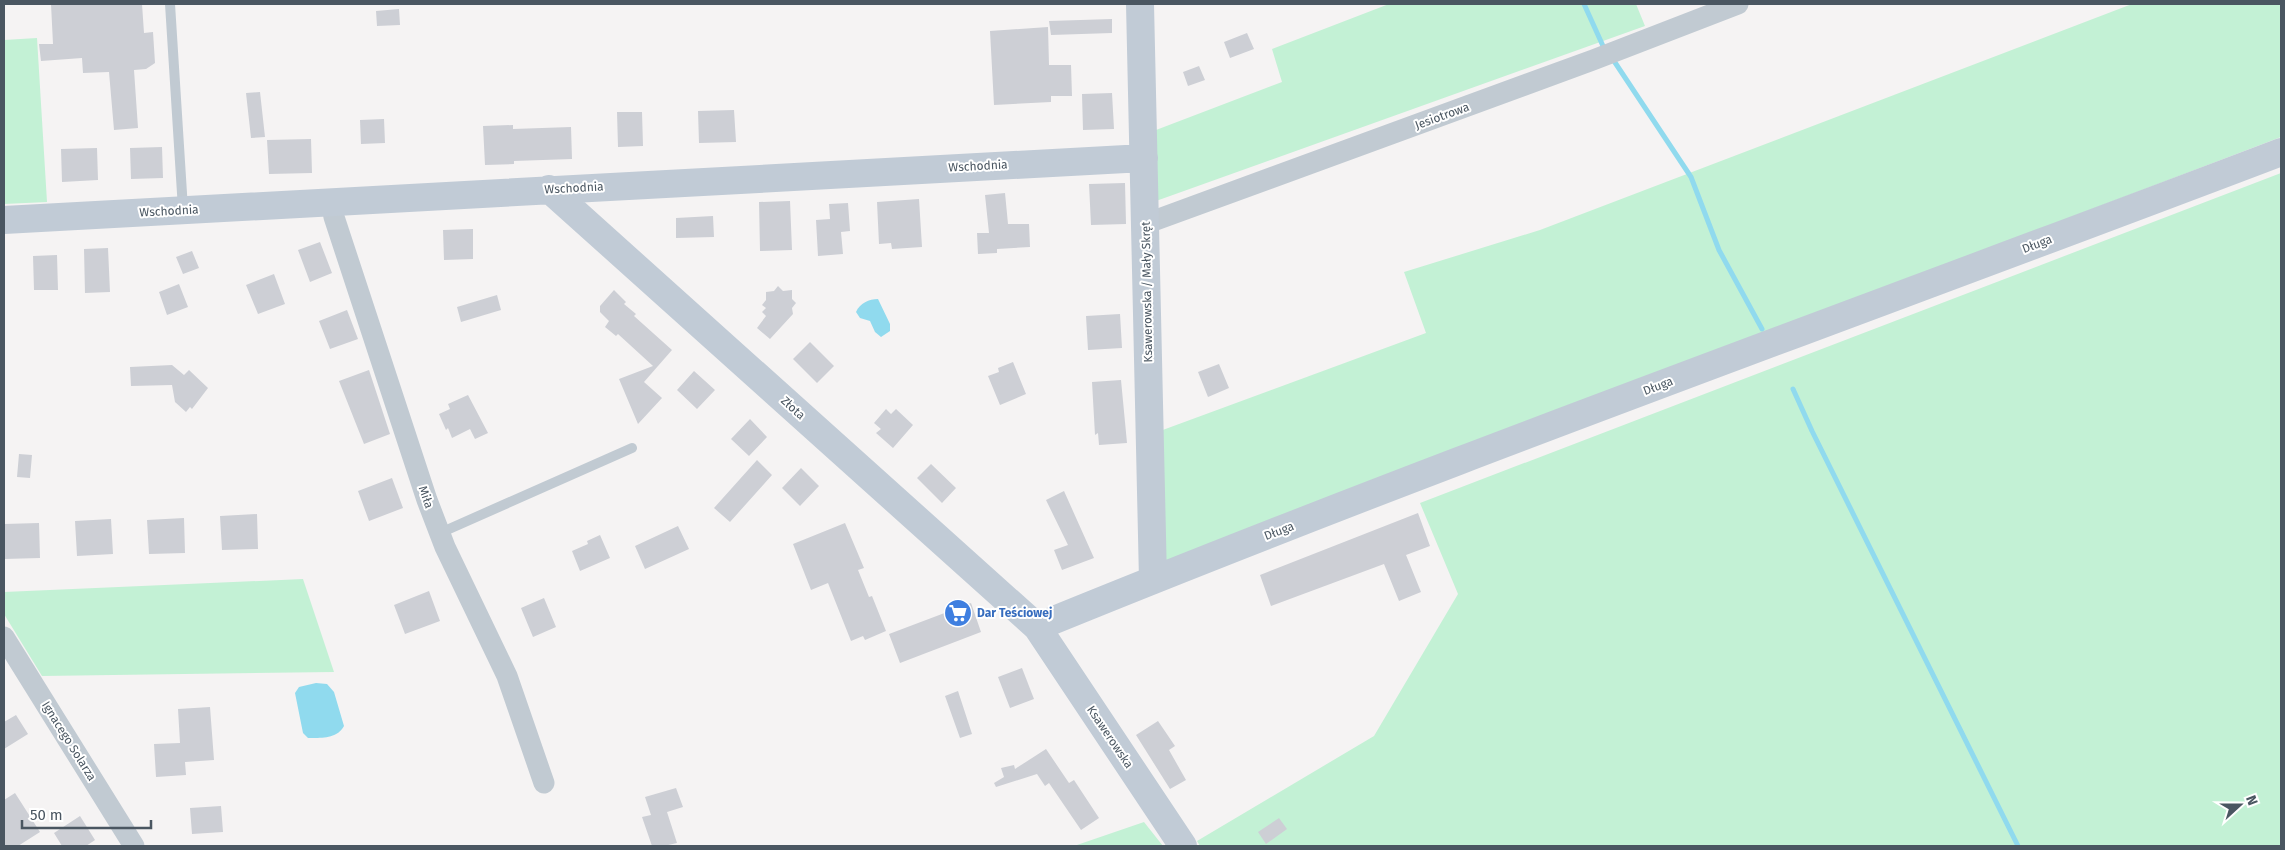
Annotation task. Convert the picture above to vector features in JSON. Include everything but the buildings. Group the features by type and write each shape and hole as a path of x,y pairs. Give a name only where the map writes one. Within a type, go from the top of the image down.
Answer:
{"street":[{"name":"Ksawerowska / Mały Skręt","path":"1140,4 1152,580"},
{"name":"Jesiotrowa","path":"1145,224 1584,64 1738,4"},
{"name":"Długa","path":"1037,627 1152,580 1503,445 2281,152"},
{"name":"Wschodnia","path":"4,220 1144,158"},
{"name":"Złota","path":"549,189 1037,627"},
{"name":"Miła","path":"331,202 334,217 440,533 507,676 544,783"},
{"name":"Ksawerowska","path":"1037,627 1183,846"},
{"name":"Ignacego Solarza","path":"4,636 134,846"}],"lane":[{"path":"170,4 183,210"},
{"path":"440,533 632,448"}],"green space":[{"path":"1389,4 1636,4 1645,26 1156,201 1156,130 1282,82 1272,49"},
{"path":"2132,4 2281,4 2281,137 1162,564 1160,431 1426,333 1404,272 1540,230"},
{"path":"37,38 47,202 4,204 4,40"},
{"path":"2281,173 2281,846 1200,846 1197,841 1374,736 1458,594 1420,503"},
{"path":"303,579 334,672 42,676 4,614 4,592"},
{"path":"1144,822 1163,846 1074,846"}],"water":[{"path":"878,299 890,324 890,331 881,337 875,332 870,321 860,318 856,312 865,302"},
{"path":"316,683 327,684 334,692 344,726 333,736 308,738 303,733 295,693 299,687"}],"waterway":[{"path":"1584,4 1603,46"},
{"path":"1614,61 1691,177 1719,250 1762,329"},
{"path":"1793,389 1812,431 2018,846"}],"place":[{"name":"Dar Teściowej","path":"958,613"}]}
